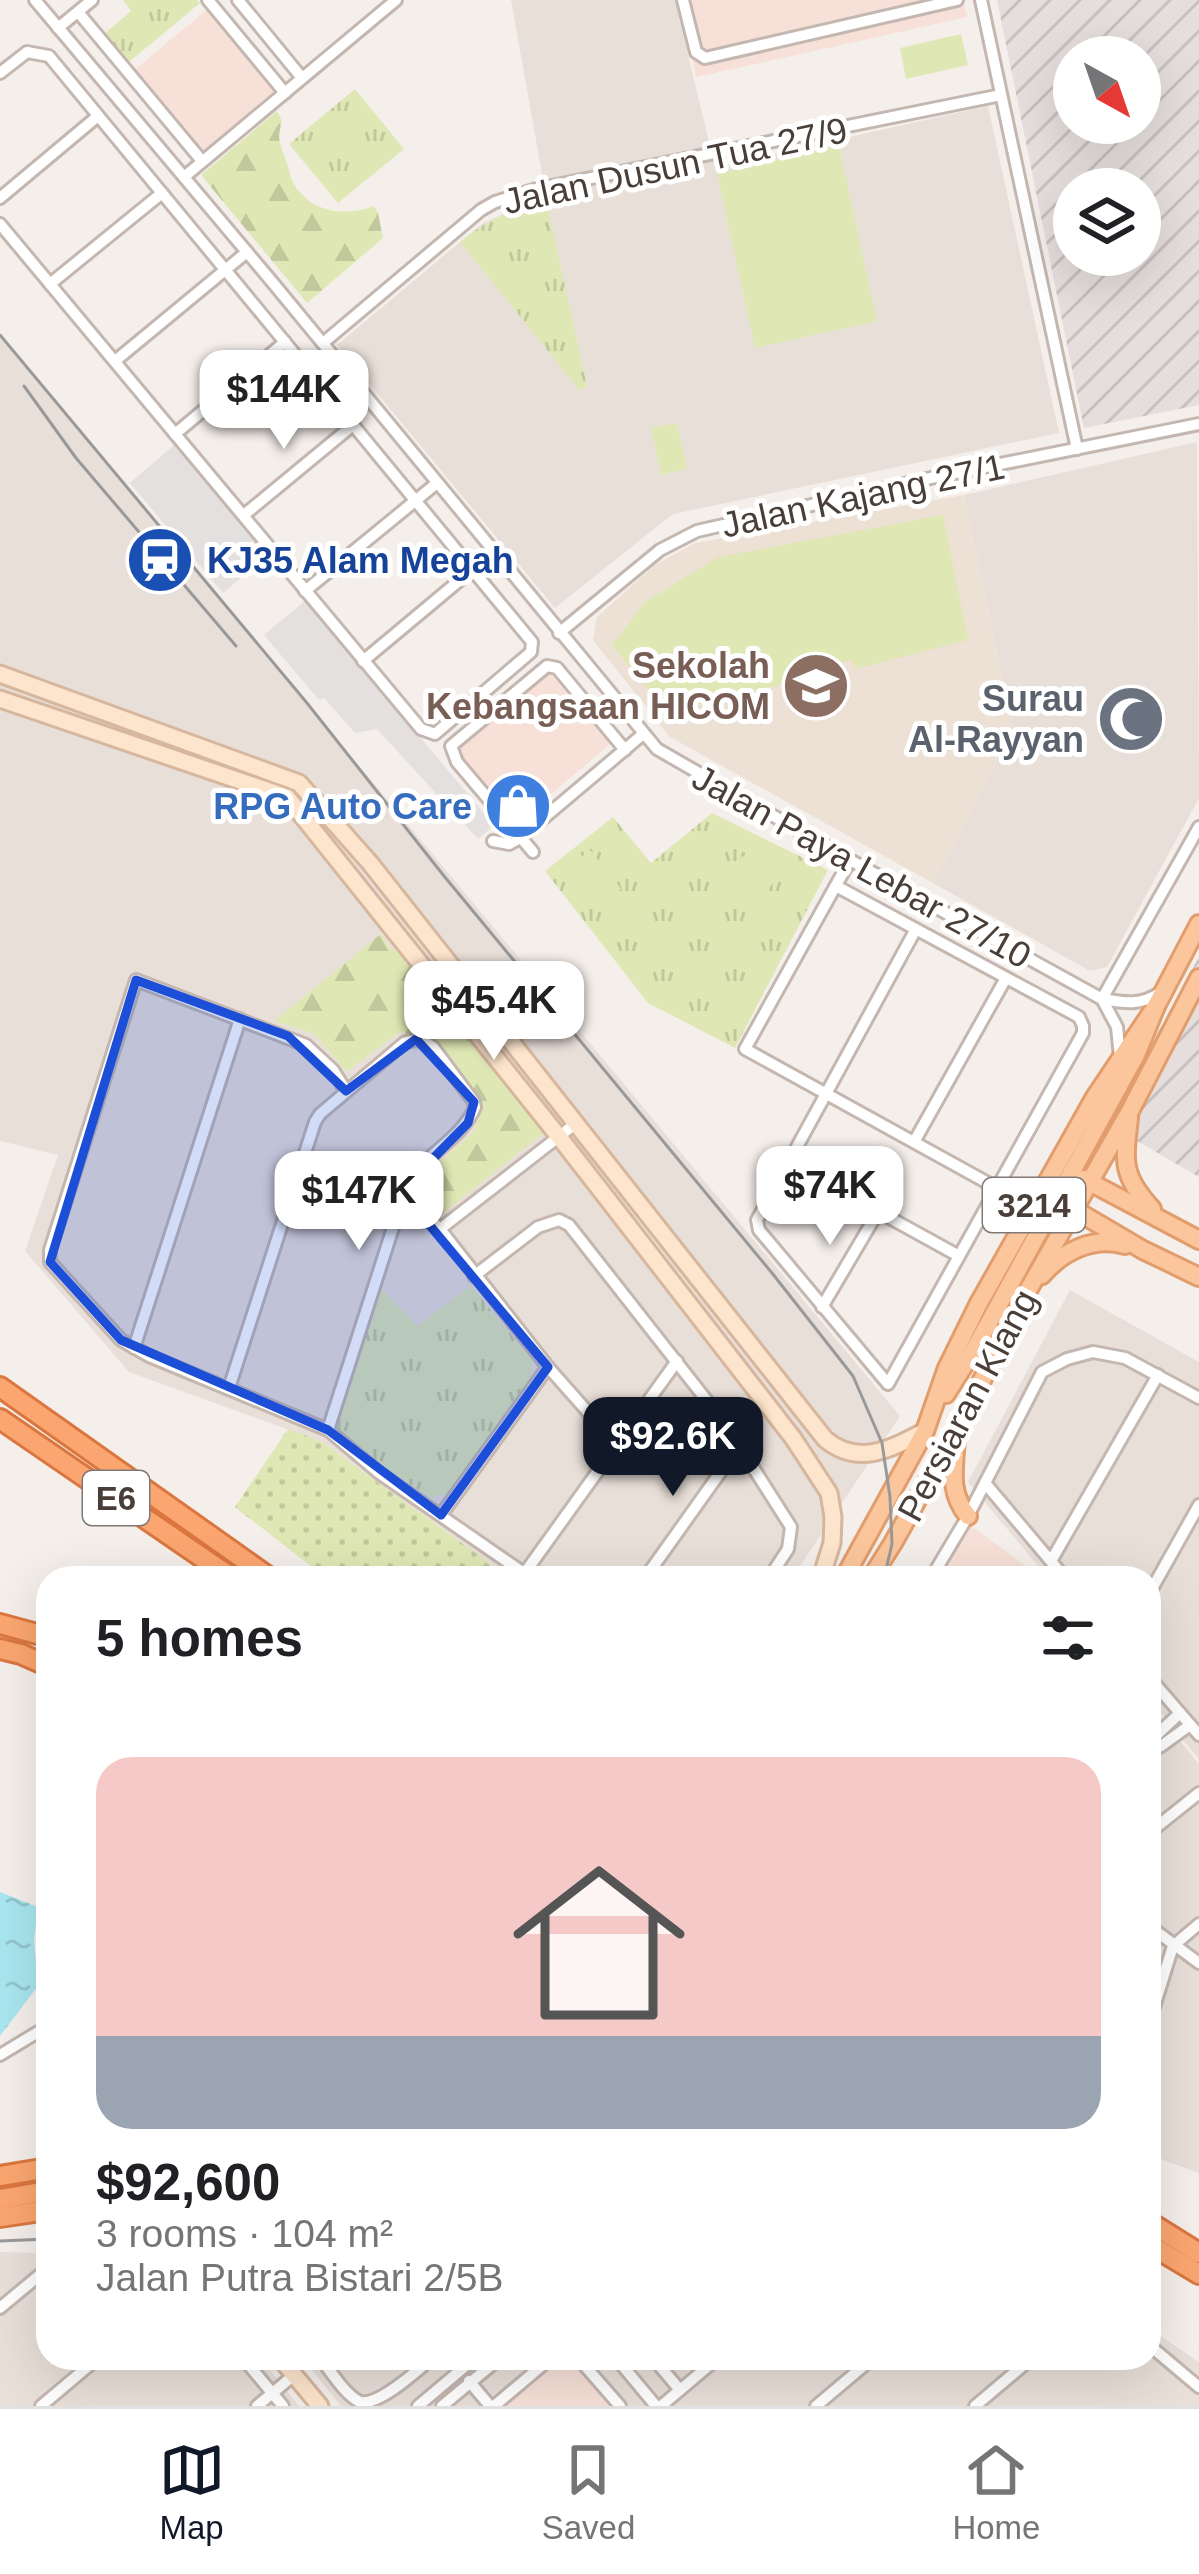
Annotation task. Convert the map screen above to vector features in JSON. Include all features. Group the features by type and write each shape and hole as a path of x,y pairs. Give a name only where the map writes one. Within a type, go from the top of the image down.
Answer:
{"highway":[{"name":"E6","path":"0,1388 253,1566"},
{"name":"E6","path":"0,1419 214,1566"},
{"path":"0,1624 36,1634"},
{"path":"0,1649 36,1661"},
{"path":"0,2164 36,2160"},
{"path":"0,2176 36,2170"},
{"path":"0,2199 36,2194"},
{"path":"0,2217 36,2212"},
{"path":"1161,2229 1199,2253"},
{"path":"1161,2251 1199,2274"}],"main road":[{"path":"0,674 298,783 370,863 824,1439 838,1450 881,1451 929,1423 1065,1205"},
{"path":"0,699 287,797 794,1438 829,1492 832,1543 825,1566"},
{"name":"Persiaran Klang","path":"879,1566 957,1429 1027,1292 1160,998 1199,924"},
{"name":"Persiaran Klang","path":"1081,1177 1130,1111 1199,978"},
{"name":"Persiaran Klang","path":"851,1566 929,1423 977,1306 1120,1057 1160,998"},
{"path":"1130,1111 1126,1172 1133,1189 1161,1219"},
{"name":"3214","path":"1081,1177 1199,1240"},
{"name":"3214","path":"1065,1205 1199,1277"},
{"path":"1027,1292 1051,1265 1087,1245 1109,1241 1143,1250"},
{"path":"957,1429 952,1484 968,1516"},
{"path":"290,2370 320,2406"}],"street":[{"name":"Jalan Paya Lebar 27/10","path":"35,0 657,749 1102,999"},
{"path":"58,28 92,0"},
{"path":"208,0 285,92"},
{"path":"184,177 396,0"},
{"path":"683,0 696,52 705,58 948,1"},
{"path":"981,0 1077,448"},
{"path":"240,1 302,78"},
{"path":"78,12 202,161"},
{"path":"0,73 27,52 49,56 532,642 531,652 435,734 421,729 0,224"},
{"name":"Jalan Dusun Tua 27/9","path":"322,344 495,202 537,189 1001,95"},
{"path":"0,198 98,116"},
{"path":"50,284 162,193"},
{"path":"115,361 247,252"},
{"path":"175,434 285,342"},
{"name":"Jalan Kajang 27/1","path":"559,633 660,550 698,531 1199,424"},
{"path":"244,515 353,425"},
{"path":"305,591 437,483"},
{"path":"363,661 472,570"},
{"path":"533,853 457,762 451,746 547,665 557,668 625,749"},
{"path":"493,841 508,844 520,838 642,734"},
{"path":"1102,999 1199,827"},
{"path":"850,860 745,1049 997,1188"},
{"path":"836,886 916,929 964,956 1006,978 1078,1018 1083,1026 888,1384 759,1230 758,1220 916,929"},
{"path":"964,956 979,931"},
{"path":"914,1142 1006,978"},
{"path":"346,1091 306,1045 136,980 50,1262 121,1340 328,1430 379,1473 514,1566"},
{"path":"1102,999 1133,1004 1160,998"},
{"path":"1102,999 1117,1027 1120,1057"},
{"path":"134,1348 240,1019"},
{"path":"229,1388 315,1122 404,1043 416,1039 433,1047 475,1107 468,1123 415,1172 403,1192 328,1430"},
{"path":"440,1229 574,1124"},
{"path":"790,1163 959,1256"},
{"path":"403,1192 440,1229 616,1445"},
{"path":"822,1307 878,1211"},
{"path":"474,1276 538,1227 559,1220 569,1225 677,1361 791,1527 788,1549 777,1566"},
{"path":"938,1566 1042,1372 1094,1352 1125,1358 1199,1398"},
{"path":"535,1566 677,1361"},
{"path":"441,1515 548,1367"},
{"path":"1051,1561 1158,1376"},
{"path":"654,1566 739,1446"},
{"path":"985,1483 1055,1566"},
{"path":"1161,1573 1199,1505"},
{"path":"1161,1691 1195,1730 1161,1745"},
{"path":"1161,1731 1180,1713"},
{"path":"1161,1823 1199,1792"},
{"path":"1161,1984 1173,1946 1199,1924"},
{"path":"1161,1936 1199,1964"},
{"path":"0,2055 36,2033"},
{"path":"0,2308 36,2278"},
{"path":"1161,2355 1199,2386"},
{"path":"41,2406 84,2370"},
{"path":"253,2370 283,2406"},
{"path":"331,2370 361,2404 371,2405 418,2370"},
{"path":"442,2406 486,2370"},
{"path":"418,2406 460,2371 492,2406 536,2370"},
{"path":"588,2370 620,2406"},
{"path":"625,2370 651,2404 680,2390 704,2370"},
{"path":"663,2370 680,2390"},
{"path":"816,2406 859,2370"},
{"path":"975,2406 1018,2370"},
{"path":"257,2406 294,2374"}],"highlighted area":[{"path":"136,980 288,1036 346,1091 416,1039 474,1102 468,1123 401,1191 548,1367 441,1515 328,1430 121,1340 50,1262"}],"shaded area":[{"path":"511,0 675,0 715,167 988,106 1059,433 673,514 555,608 337,345 483,223 517,208 547,202"},
{"path":"679,0 963,0 967,17 696,77"},
{"path":"997,0 1199,0 1199,405 1084,428 1053,276 1161,276 1161,168 1053,168 1053,275"},
{"path":"209,8 278,93 204,155 133,71"},
{"path":"0,334 900,1416 800,1566 493,1566 322,1442 129,1372 25,1251 58,1155 0,1141"},
{"path":"1197,442 1199,798 1107,967 1090,971 933,883 1013,731 964,495"},
{"path":"174,445 267,556 223,593 130,483"},
{"name":"Sekolah Kebangsaan HICOM","path":"964,495 1013,732 933,883 670,737 593,640 597,617 655,565 695,543"},
{"path":"305,601 494,825 478,839 377,729 355,733 324,698 319,700 264,635"},
{"path":"548,671 610,744 517,823 455,749"},
{"path":"1199,957 1199,1177 1108,1124"},
{"path":"1070,1290 1199,1362 1199,1759 1161,1713 1161,1566 1038,1566 968,1482"},
{"path":"969,1524 1026,1566 943,1566"},
{"path":"1161,1718 1199,1764 1199,2173 1163,2160"},
{"path":"0,2252 36,2253 36,2370 270,2370 299,2406 0,2406"},
{"path":"1161,2336 1199,2362 1199,2406 341,2406 312,2370 1161,2370"},
{"path":"543,2370 583,2370 614,2406 500,2406"}],"green space":[{"path":"123,0 200,3 129,62 105,33 131,11"},
{"path":"961,34 968,65 906,79 900,48"},
{"path":"355,89 404,149 338,203 289,144"},
{"path":"277,111 282,121 280,143 293,183 302,195 331,210 374,206 383,238 307,303 201,175"},
{"path":"839,146 877,321 755,348 717,174"},
{"path":"547,203 587,386 580,391 460,242 500,216"},
{"path":"677,423 687,469 661,475 651,428"},
{"path":"943,515 968,640 855,669 852,660 834,664 835,672 666,712 612,645 645,602 718,557"},
{"path":"712,813 828,870 735,1048 648,1003 545,871 613,817 651,863"},
{"path":"590,850 621,889 602,905 570,866"},
{"path":"742,856 777,874 764,899 729,881"},
{"path":"381,934 391,950 399,946 546,1131 443,1213 418,1180 472,1134 483,1109 433,1039 400,1032 346,1072 315,1034 274,1021"},
{"path":"471,1286 533,1361 531,1377 448,1493 432,1498 335,1429 380,1287 417,1326"},
{"path":"288,1429 322,1442 493,1566 311,1566 235,1507"}],"water":[{"path":"0,1892 36,1906 36,1989 0,2036"}],"tram line":[{"path":"0,335 307,703 853,1376 882,1443 892,1544 887,1566"},
{"path":"24,386 76,458 236,646"},
{"path":"0,2241 36,2240"}],"place":[{"name":"KJ35 Alam Megah","path":"160,560"},
{"name":"Sekolah Kebangsaan HICOM","path":"816,686"},
{"name":"Surau Al-Rayyan","path":"1131,719"},
{"name":"RPG Auto Care","path":"518,806"}]}
